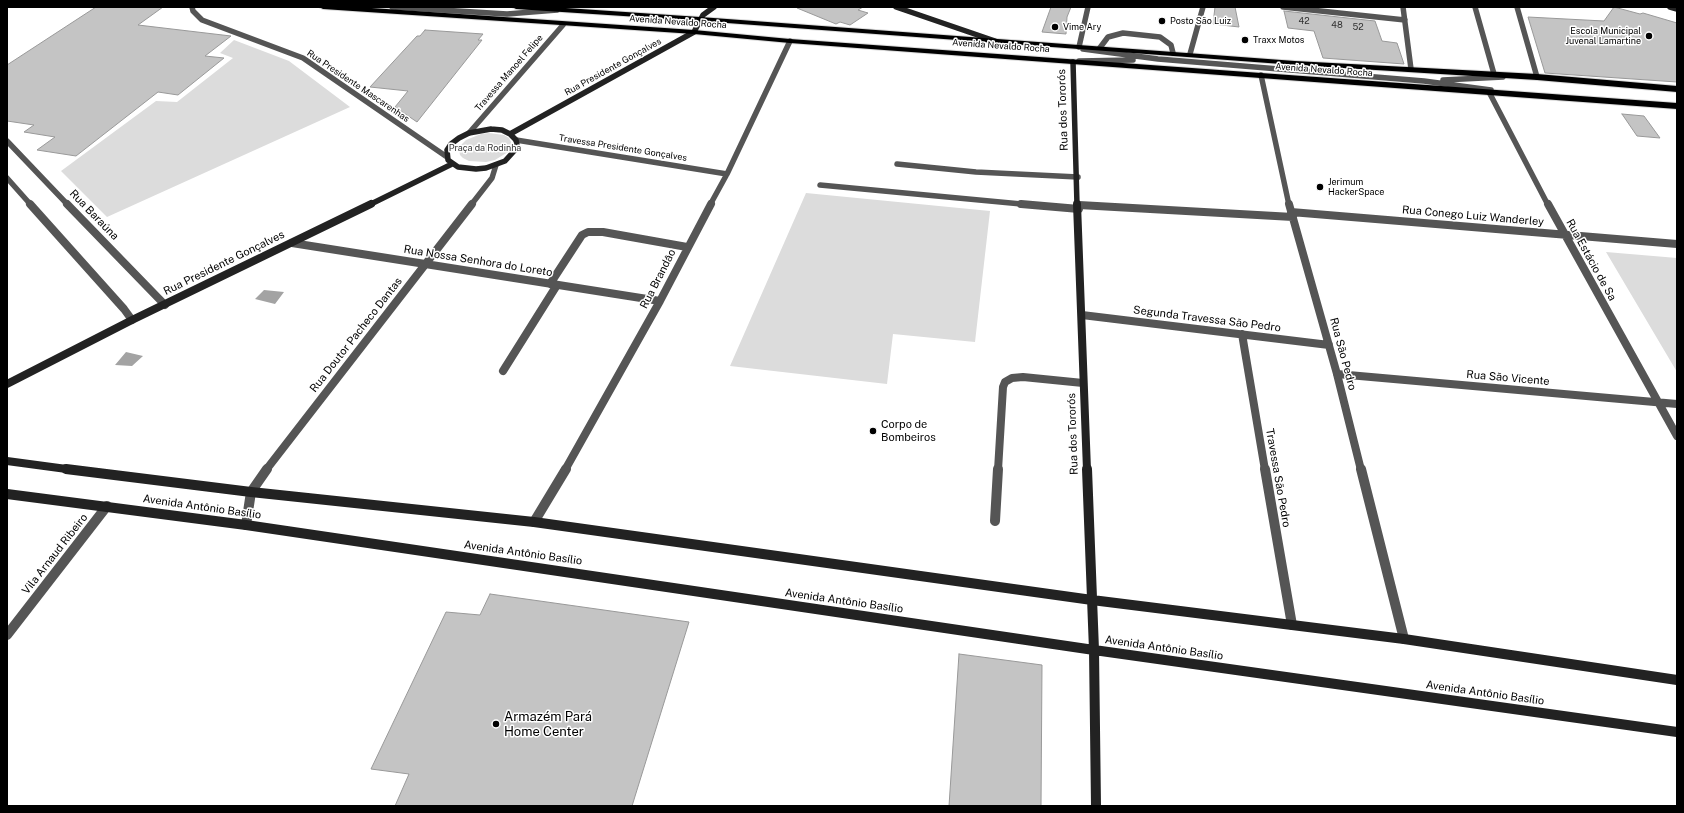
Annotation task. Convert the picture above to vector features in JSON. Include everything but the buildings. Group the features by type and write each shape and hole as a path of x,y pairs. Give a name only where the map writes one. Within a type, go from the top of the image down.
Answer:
{"highway":[{"name":"Avenida Nevaldo Rocha","path":"323,7 694,32 790,41 1677,106"},
{"name":"Avenida Nevaldo Rocha","path":"516,7 559,10 578,9 1100,49 1190,54 1295,63 1494,74 1677,88"}],"main road":[{"path":"694,32 700,19 706,12 714,7"},
{"path":"896,7 995,41"},
{"path":"1670,7 1677,9"},
{"name":"Rua Presidente Gonçalves","path":"510,134 694,32"},
{"name":"Rua dos Tororós","path":"1073,62 1079,207 1083,383 1094,650 1096,806"},
{"path":"491,129 502,130 510,134 516,140 517,145 511,156 496,165 476,169 466,169 452,164 447,157 447,150 451,144 469,133 491,129"},
{"name":"Rua Presidente Gonçalves","path":"7,384 132,320 452,164"},
{"name":"Avenida Antônio Basílio","path":"7,461 251,492 534,522 1092,600 1404,639 1677,680"},
{"name":"Avenida Antônio Basílio","path":"7,494 246,525 1094,650 1677,732"}],"street":[{"name":"Rua Presidente Mascarenhas","path":"192,7 193,11 202,20 303,58 447,157"},
{"path":"392,7 507,14 559,10"},
{"path":"1079,47 1088,7"},
{"path":"1190,54 1203,7"},
{"path":"1283,7 1405,20"},
{"path":"1403,7 1411,69"},
{"path":"1475,7 1494,74"},
{"path":"1517,7 1537,77"},
{"path":"507,14 546,23"},
{"name":"Travessa Manoel Felipe","path":"469,133 563,24"},
{"path":"1100,49 1108,37 1123,33 1160,37 1171,45 1173,53"},
{"name":"Rua Brandâo","path":"534,522 586,435 660,301 687,247 727,174 790,41"},
{"path":"1069,46 1158,60"},
{"path":"1062,61 1158,60 1298,70 1424,81 1526,95"},
{"name":"Rua São Pedro","path":"1261,75 1292,214 1337,374 1404,639"},
{"path":"1424,81 1514,76"},
{"name":"Rua Estácio de Sa","path":"1490,92 1564,234 1677,436"},
{"name":"Travessa Presidente Gonçalves","path":"516,140 727,174"},
{"name":"Rua Baraúna","path":"7,141 165,305"},
{"path":"897,164 976,172 1078,177"},
{"name":"Rua Doutor Pacheco Dantas","path":"246,525 251,492 272,462 427,264 492,178 496,165"},
{"path":"7,178 124,309 132,320"},
{"name":"Rua Conego Luiz Wanderley","path":"820,185 1079,207 1292,214 1677,244"},
{"path":"503,371 582,235 593,230 687,247"},
{"name":"Rua Nossa Senhora do Loreto","path":"292,243 660,301"},
{"name":"Segunda Travessa São Pedro","path":"1082,315 1329,345"},
{"name":"Travessa São Pedro","path":"1242,334 1292,625"},
{"name":"Rua São Vicente","path":"1337,374 1677,404"},
{"path":"995,521 1003,387 1005,382 1012,378 1023,377 1083,383"},
{"name":"Vila Arnaud Ribeiro","path":"7,635 107,506"}],"green space":[{"path":"234,40 289,61 350,107 107,217 61,171 156,101 177,102 233,58 220,53"},
{"name":"Praça da Rodinha","path":"489,133 504,135 509,138 511,147 508,152 495,160 486,162 469,161 460,155 459,150 461,145 466,140 481,134"},
{"path":"806,193 990,211 975,342 893,334 887,384 730,366"},
{"path":"1606,252 1677,258 1677,372"}],"shaded area":[{"path":"264,290 284,292 275,304 255,299"},
{"path":"126,352 143,356 132,366 115,365"}],"place":[{"name":"Posto São Luiz","path":"1162,21"},
{"name":"Vime Ary","path":"1055,27"},
{"name":"Escola Municipal Juvenal Lamartine","path":"1649,36"},
{"name":"Traxx Motos","path":"1245,40"},
{"name":"Jerimum HackerSpace","path":"1320,187"},
{"name":"Corpo de Bombeiros","path":"873,431"},
{"name":"Armazém Pará Home Center","path":"496,724"}]}
